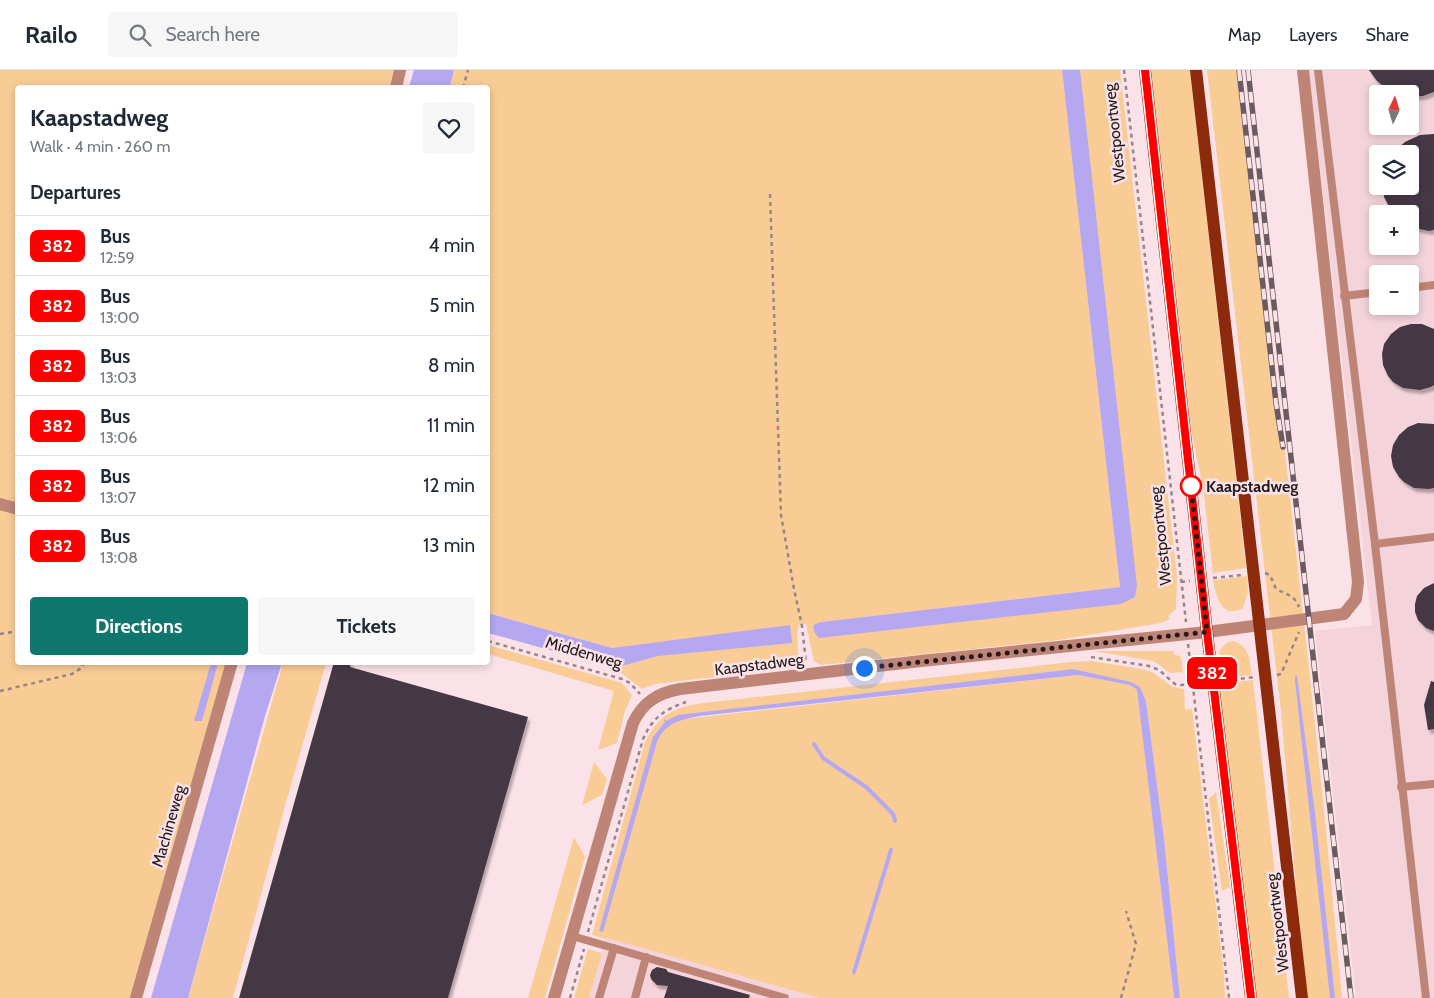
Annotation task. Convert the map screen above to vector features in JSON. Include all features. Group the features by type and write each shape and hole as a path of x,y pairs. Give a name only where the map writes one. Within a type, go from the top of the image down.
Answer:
{"main road":[{"path":"1145,70 1207,632 1251,998"},
{"name":"Westpoortweg","path":"1196,70 1302,998"}],"street":[{"path":"397,85 400,70"},
{"name":"Kaapstadweg","path":"554,998 633,723 638,712 648,702 662,693 680,689 807,674 1207,632 1344,614 1356,599 1358,582 1303,70"},
{"path":"0,504 15,508"},
{"name":"Machineweg","path":"136,998 231,665"}],"lane":[{"path":"1318,70 1426,998"},
{"path":"1419,287 1434,285"},
{"path":"1344,296 1369,293"},
{"path":"1374,544 1434,537"},
{"path":"1401,787 1434,784"},
{"path":"572,936 785,998"},
{"path":"599,998 614,948"},
{"path":"636,998 646,957"}],"path":[{"path":"464,85 468,70"},
{"name":"Westpoortweg","path":"1124,70 1229,998"},
{"path":"770,194 781,515 802,626 807,674"},
{"path":"0,634 15,632"},
{"name":"Middenweg","path":"490,642 622,679 630,683 648,702"},
{"path":"1090,657 1149,666 1159,670 1175,684 1193,684"},
{"path":"0,691 72,674 84,667 84,665"},
{"path":"570,998 643,739 648,727 659,716 671,708 693,701"},
{"path":"1121,998 1136,944 1126,911"}],"shaded area":[{"path":"0,70 395,70 391,85 15,85 15,504 0,500"},
{"path":"414,70 454,70 450,85 410,85"},
{"path":"454,70 1062,70 1120,587 821,622 813,625 814,632 1135,597 1078,70 1120,70 1177,577 1176,609 1168,616 1170,619 1161,623 1058,640 821,665 814,661 806,624 799,625 797,634 799,667 655,684 642,689 615,668 658,656 790,626 612,648 490,614 490,85 451,85"},
{"path":"1062,70 1080,70 1137,586 1135,597 1121,604 819,638 814,632 813,625 821,622 1120,587"},
{"path":"1151,70 1190,70 1246,568 1213,573 1203,487 1191,430"},
{"path":"1207,70 1241,70 1307,650 1342,998 1307,998 1281,712"},
{"path":"1309,70 1434,70 1434,998 1356,998 1315,631 1372,625"},
{"path":"0,508 15,512 15,665 225,665 131,998 0,998"},
{"path":"1247,576 1248,592 1243,608 1236,611 1225,609 1218,599 1213,580"},
{"path":"490,614 612,648 790,625 792,643 658,656 615,668 490,634"},
{"path":"1232,641 1242,646 1248,654 1252,675 1218,679 1220,651 1223,646"},
{"path":"490,646 622,683 632,695 625,711 617,743 598,750 614,691 490,655"},
{"path":"1094,651 1174,651 1174,654 1181,657 1183,672 1170,673 1153,661"},
{"path":"1091,661 1142,669 1152,672 1173,687 1184,689 1185,710 1192,709 1224,973 1225,998 1180,998 1164,838 1146,701 1140,687 1131,686 1137,690 1139,704 1174,998 819,998 592,935 645,742 656,725 675,710 703,703","holes":["1073,669 1125,684 1078,675 684,719 689,714"]},
{"path":"210,665 217,665 202,721 194,721"},
{"path":"246,665 281,665 265,716 188,998 151,998"},
{"path":"282,665 325,665 233,998 188,998"},
{"path":"1073,669 1131,682 1140,687 1146,701 1164,838 1180,998 1174,998 1137,690 1130,685 1078,675 700,716 674,723 665,730 657,742 603,932 599,931 653,737 665,722 665,719 666,721 678,715 686,714"},
{"path":"1297,675 1315,813 1335,998 1330,998 1295,681 1295,676"},
{"path":"1253,680 1289,998 1254,998 1219,684"},
{"path":"594,762 607,779 602,795 582,805"},
{"path":"1216,792 1230,887 1222,891 1209,799"},
{"path":"574,837 585,857 545,998 528,998"},
{"path":"606,937 819,998 589,998"},
{"path":"588,949 602,953 589,998 574,998"}],"building":[{"path":"1369,70 1434,70 1434,92 1419,96 1419,85 1382,85"},
{"path":"1434,134 1434,230 1429,231 1419,229 1419,205 1388,205 1384,197 1384,195 1419,195 1419,145 1402,145 1420,135"},
{"path":"1422,324 1434,329 1434,385 1420,390 1403,388 1393,382 1383,365 1382,354 1384,344 1391,334 1400,327"},
{"path":"1418,423 1434,424 1434,488 1414,488 1399,477 1393,467 1391,456 1393,445 1399,435 1408,427"},
{"path":"1434,583 1434,631 1426,628 1418,620 1415,604 1417,596 1424,588"},
{"path":"333,665 350,665 350,667 528,717 448,998 239,998"},
{"path":"1431,681 1434,682 1434,729 1428,730 1424,705"},
{"path":"657,967 666,969 668,972 750,995 749,998 664,998 668,986 657,985 650,975 652,970"}],"waterway":[{"path":"814,744 823,758 866,787 893,814 895,821"},
{"path":"854,972 891,850"}],"railway":[{"path":"1239,70 1276,403 1283,447"},
{"path":"1248,70 1351,998"}],"bus line":[{"name":"382","path":"1145,70 1207,632 1251,998"}],"place":[{"name":"Kaapstadweg","path":"1191,486"}],"route":[{"path":"864,668 1207,632 1191,486"}]}
